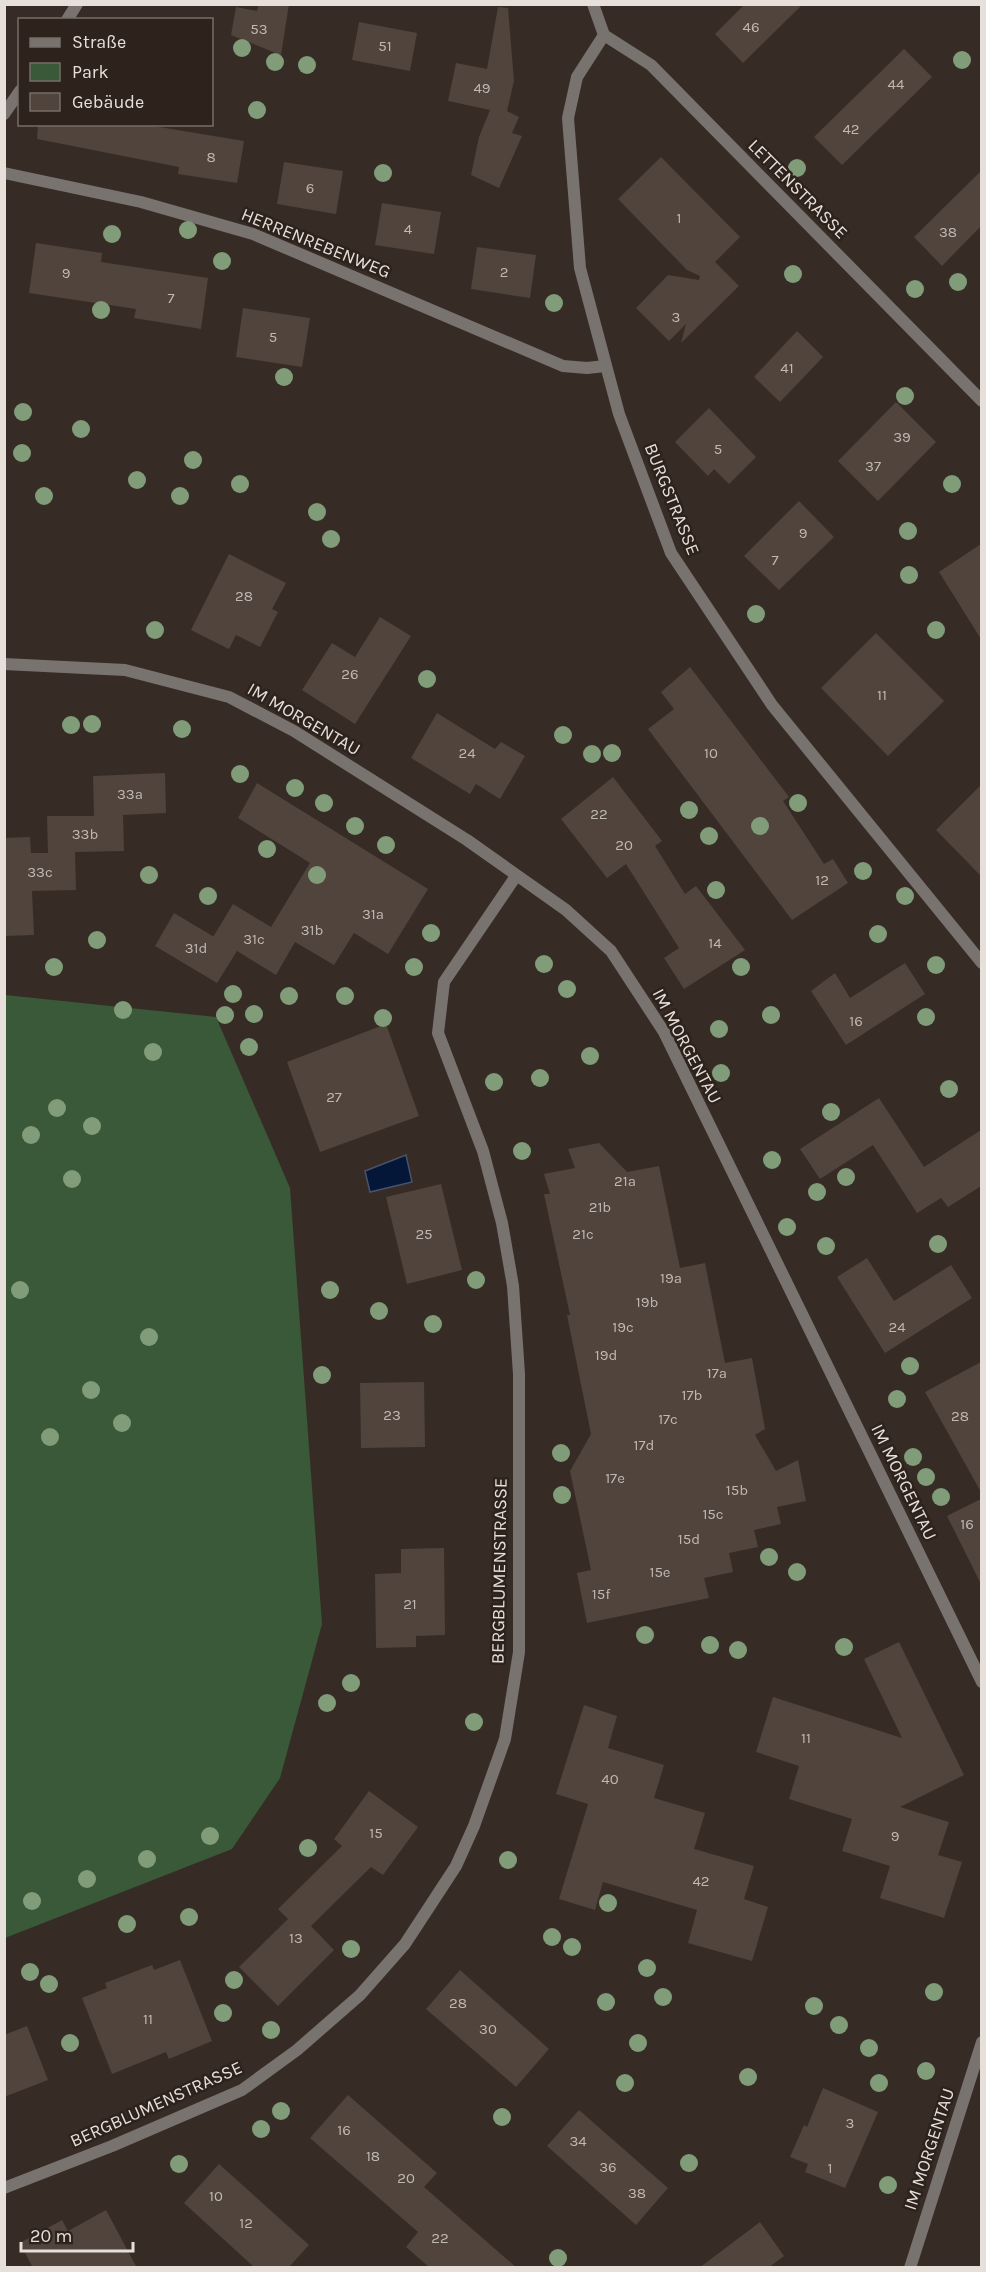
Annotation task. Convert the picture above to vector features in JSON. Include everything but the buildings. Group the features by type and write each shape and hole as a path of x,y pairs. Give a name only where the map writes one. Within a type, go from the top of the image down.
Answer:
{"street":[{"path":"68,18 77,4"},
{"path":"593,4 604,35"},
{"name":"BURGSTRASSE","path":"604,35 577,77 568,118 580,268 619,414 671,553 772,705 981,963"},
{"name":"LETTENSTRASSE","path":"604,35 651,65 981,401"},
{"path":"4,114 18,95"},
{"name":"HERRENREBENWEG","path":"4,173 141,202 253,234 564,366 587,368 606,366"},
{"name":"IM MORGENTAU","path":"4,664 125,670 230,697 294,731 467,840 566,910 611,951 664,1032 981,1682"},
{"name":"BERGBLUMENSTRASSE","path":"4,2188 112,2146 242,2090 297,2050 360,1995 405,1944 456,1866 474,1826 505,1739 519,1652 519,1374 513,1286 502,1223 483,1151 438,1033 444,982 516,876"},
{"name":"IM MORGENTAU","path":"910,2268 981,2042"}],"green space":[{"path":"5,995 216,1017 290,1188 322,1624 280,1778 232,1849 5,1938"}],"water":[{"path":"406,1155 412,1182 370,1192 365,1171"}]}
